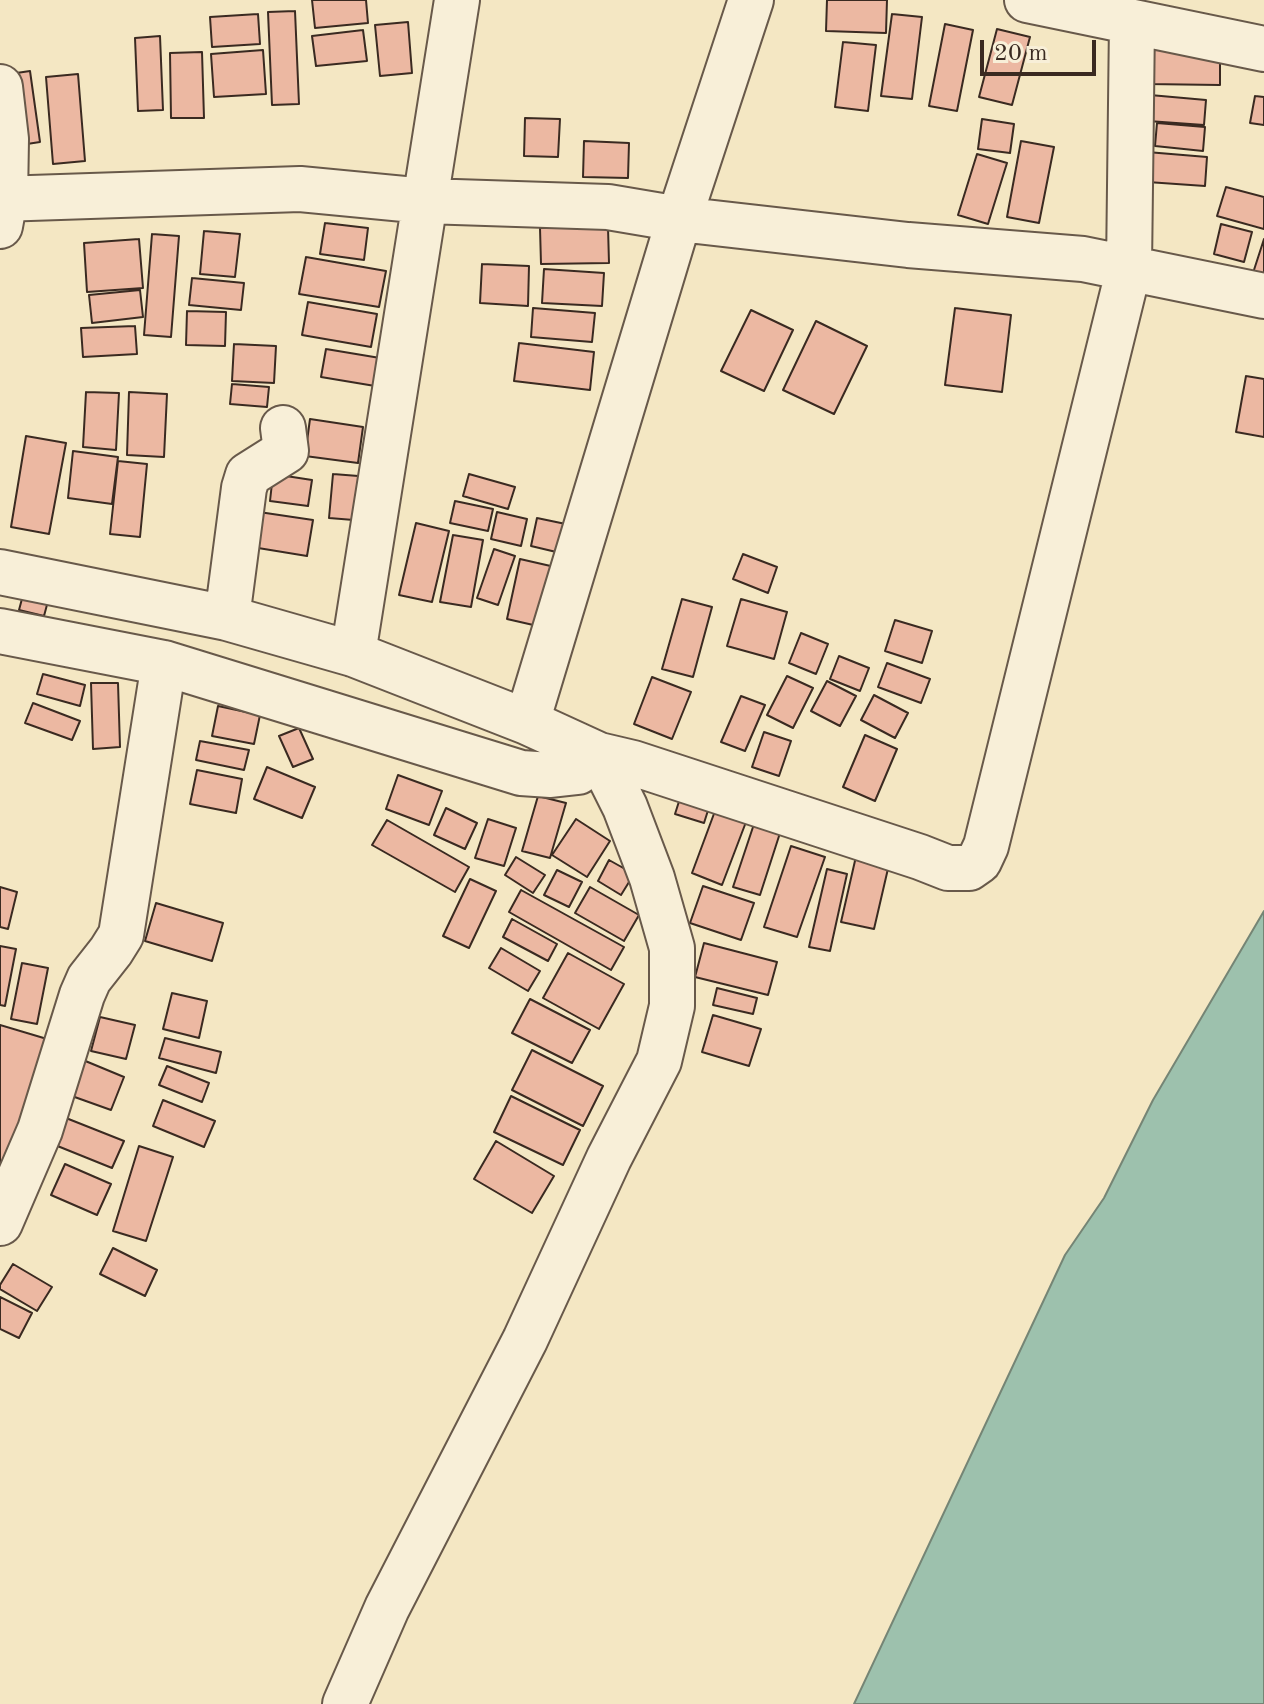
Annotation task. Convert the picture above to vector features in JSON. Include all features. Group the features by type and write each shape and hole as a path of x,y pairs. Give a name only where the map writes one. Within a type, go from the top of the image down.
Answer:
{"street":[{"path":"353,654 457,0"},
{"path":"527,722 679,219 751,0"},
{"path":"1027,0 1264,49"},
{"path":"0,572 227,618 353,654 527,722 599,755 633,763 948,868 969,868 979,861 986,846 1129,268 1132,22"},
{"path":"0,87 6,139 2,208 300,189 425,201 608,207 679,219 908,245 1083,259 1264,296"},
{"path":"227,618 244,488 248,475 286,451 283,428"},
{"path":"0,631 164,663 521,773 551,775 578,772 599,755"},
{"path":"0,1223 40,1130 82,995 89,979 121,935 164,663"},
{"path":"345,1704 387,1608 525,1340 609,1158 659,1061 672,1006 672,948 652,878 625,807 599,755"}],"shaded area":[{"path":"1264,911 1264,1704 854,1704 1065,1255 1104,1198 1153,1100"}],"building":[{"path":"312,0 366,0 368,23 315,28"},
{"path":"827,0 887,0 886,33 826,31"},
{"path":"295,11 299,104 272,105 268,12"},
{"path":"258,14 260,44 212,47 210,17"},
{"path":"892,14 922,17 912,99 881,96"},
{"path":"408,22 412,73 380,76 375,25"},
{"path":"945,24 973,30 957,111 929,106"},
{"path":"997,29 1030,37 1012,105 979,97"},
{"path":"363,30 367,61 316,66 312,36"},
{"path":"160,36 163,110 138,111 135,38"},
{"path":"843,42 876,45 868,111 835,107"},
{"path":"1148,49 1220,50 1220,85 1147,84"},
{"path":"263,50 266,94 214,97 211,54"},
{"path":"202,52 204,118 171,118 170,53"},
{"path":"30,71 40,142 14,146 3,75"},
{"path":"78,74 85,161 53,164 46,77"},
{"path":"1150,95 1206,100 1204,125 1148,121"},
{"path":"1255,96 1264,97 1264,125 1250,123"},
{"path":"525,118 560,119 558,157 524,156"},
{"path":"982,119 1014,124 1010,153 978,149"},
{"path":"1157,123 1205,127 1203,151 1155,146"},
{"path":"584,141 629,143 628,178 583,177"},
{"path":"1021,141 1054,147 1039,223 1007,217"},
{"path":"1135,151 1207,157 1205,186 1133,181"},
{"path":"977,154 1007,163 988,224 958,215"},
{"path":"1226,187 1264,197 1264,229 1217,216"},
{"path":"325,223 368,228 364,260 320,254"},
{"path":"1221,224 1252,232 1244,262 1214,254"},
{"path":"608,227 609,263 541,264 540,228"},
{"path":"204,231 240,234 235,277 200,274"},
{"path":"152,234 179,236 171,337 144,335"},
{"path":"139,239 143,288 87,292 84,243"},
{"path":"1264,239 1264,277 1253,273"},
{"path":"306,257 386,271 379,307 299,294"},
{"path":"482,264 529,266 528,306 480,303"},
{"path":"544,269 604,273 602,306 542,303"},
{"path":"192,278 244,283 241,310 189,305"},
{"path":"140,290 143,317 92,323 89,295"},
{"path":"308,302 377,314 371,347 302,335"},
{"path":"533,308 595,313 592,342 531,337"},
{"path":"955,308 1011,315 1002,392 945,385"},
{"path":"751,310 793,330 764,391 721,371"},
{"path":"187,311 226,312 225,346 186,345"},
{"path":"816,321 867,346 834,414 783,390"},
{"path":"135,326 137,354 83,357 81,328"},
{"path":"519,343 594,352 590,390 514,381"},
{"path":"234,344 276,346 274,383 232,381"},
{"path":"326,349 380,358 375,386 321,377"},
{"path":"1246,376 1264,379 1264,437 1236,432"},
{"path":"232,384 269,387 267,407 230,404"},
{"path":"86,392 119,393 116,450 83,447"},
{"path":"129,392 167,394 164,457 127,455"},
{"path":"310,419 363,427 358,463 305,456"},
{"path":"26,436 66,443 49,534 11,527"},
{"path":"73,451 118,457 112,504 68,498"},
{"path":"118,461 147,464 140,537 110,534"},
{"path":"273,474 312,480 308,506 270,501"},
{"path":"333,474 371,477 366,521 329,518"},
{"path":"469,474 515,487 508,509 463,496"},
{"path":"455,501 493,509 488,531 450,523"},
{"path":"259,512 313,520 307,556 252,547"},
{"path":"497,512 527,519 521,546 491,539"},
{"path":"537,518 580,527 573,556 531,546"},
{"path":"416,523 449,531 432,602 399,595"},
{"path":"453,535 483,540 471,607 440,602"},
{"path":"494,549 515,556 498,605 477,598"},
{"path":"743,554 777,567 768,593 733,579"},
{"path":"520,559 555,567 542,627 507,619"},
{"path":"23,595 48,601 44,616 19,610"},
{"path":"682,599 712,607 693,677 662,669"},
{"path":"741,599 787,612 774,659 727,646"},
{"path":"895,620 932,631 922,663 885,651"},
{"path":"801,633 828,644 816,674 789,663"},
{"path":"839,656 869,668 860,691 830,679"},
{"path":"887,663 930,679 921,703 878,687"},
{"path":"43,674 85,685 80,706 37,694"},
{"path":"787,676 813,688 793,728 767,715"},
{"path":"652,677 691,692 672,739 634,724"},
{"path":"827,681 856,696 840,726 811,711"},
{"path":"91,683 118,683 120,747 93,749"},
{"path":"874,695 908,713 895,738 861,720"},
{"path":"741,696 765,705 745,751 721,742"},
{"path":"33,703 80,721 72,740 25,723"},
{"path":"218,706 260,715 254,744 212,736"},
{"path":"299,728 313,759 293,767 279,736"},
{"path":"764,732 791,741 779,776 752,767"},
{"path":"865,735 897,749 875,801 843,787"},
{"path":"200,741 249,750 244,770 196,760"},
{"path":"267,767 315,787 302,818 254,799"},
{"path":"197,770 242,779 236,813 190,804"},
{"path":"398,775 442,791 429,825 386,809"},
{"path":"682,792 711,801 704,823 675,814"},
{"path":"538,796 566,803 550,858 522,851"},
{"path":"446,808 477,823 465,849 434,835"},
{"path":"715,811 746,822 722,885 692,873"},
{"path":"488,819 516,828 504,866 475,858"},
{"path":"576,819 610,841 587,877 552,855"},
{"path":"387,820 469,867 455,892 372,845"},
{"path":"754,824 780,833 760,895 733,887"},
{"path":"791,846 825,857 797,937 764,927"},
{"path":"857,852 890,860 874,929 841,922"},
{"path":"516,857 545,875 533,893 505,875"},
{"path":"609,860 634,874 621,895 598,881"},
{"path":"827,869 847,874 830,951 809,947"},
{"path":"557,870 582,882 569,907 544,895"},
{"path":"470,879 496,891 469,948 443,936"},
{"path":"703,886 754,903 741,940 690,923"},
{"path":"0,887 17,892 8,929 0,927"},
{"path":"590,887 639,915 624,941 575,913"},
{"path":"521,890 624,947 611,970 509,912"},
{"path":"156,903 223,923 212,961 145,941"},
{"path":"512,919 557,944 548,961 503,937"},
{"path":"704,943 777,962 768,995 695,977"},
{"path":"0,946 16,949 5,1006 0,1005"},
{"path":"501,948 540,971 528,991 489,968"},
{"path":"568,953 624,984 599,1029 543,998"},
{"path":"22,963 48,968 37,1024 11,1019"},
{"path":"717,988 757,998 753,1014 713,1005"},
{"path":"172,993 207,1001 199,1038 163,1029"},
{"path":"530,999 590,1030 572,1063 512,1033"},
{"path":"713,1015 761,1029 749,1066 702,1052"},
{"path":"100,1017 135,1025 126,1059 91,1051"},
{"path":"0,1025 47,1039 0,1181"},
{"path":"165,1038 221,1052 216,1073 159,1058"},
{"path":"532,1050 603,1086 583,1126 512,1090"},
{"path":"83,1060 124,1077 111,1110 69,1095"},
{"path":"167,1066 209,1083 202,1102 159,1085"},
{"path":"511,1096 580,1130 563,1165 494,1132"},
{"path":"163,1100 215,1121 204,1147 153,1126"},
{"path":"66,1118 124,1141 112,1168 55,1145"},
{"path":"496,1141 554,1176 532,1213 474,1179"},
{"path":"139,1146 173,1157 146,1241 113,1231"},
{"path":"65,1164 111,1184 97,1215 51,1195"},
{"path":"113,1248 157,1270 145,1296 100,1274"},
{"path":"13,1264 52,1287 37,1311 0,1289"},
{"path":"0,1297 32,1313 19,1338 0,1329"}]}
